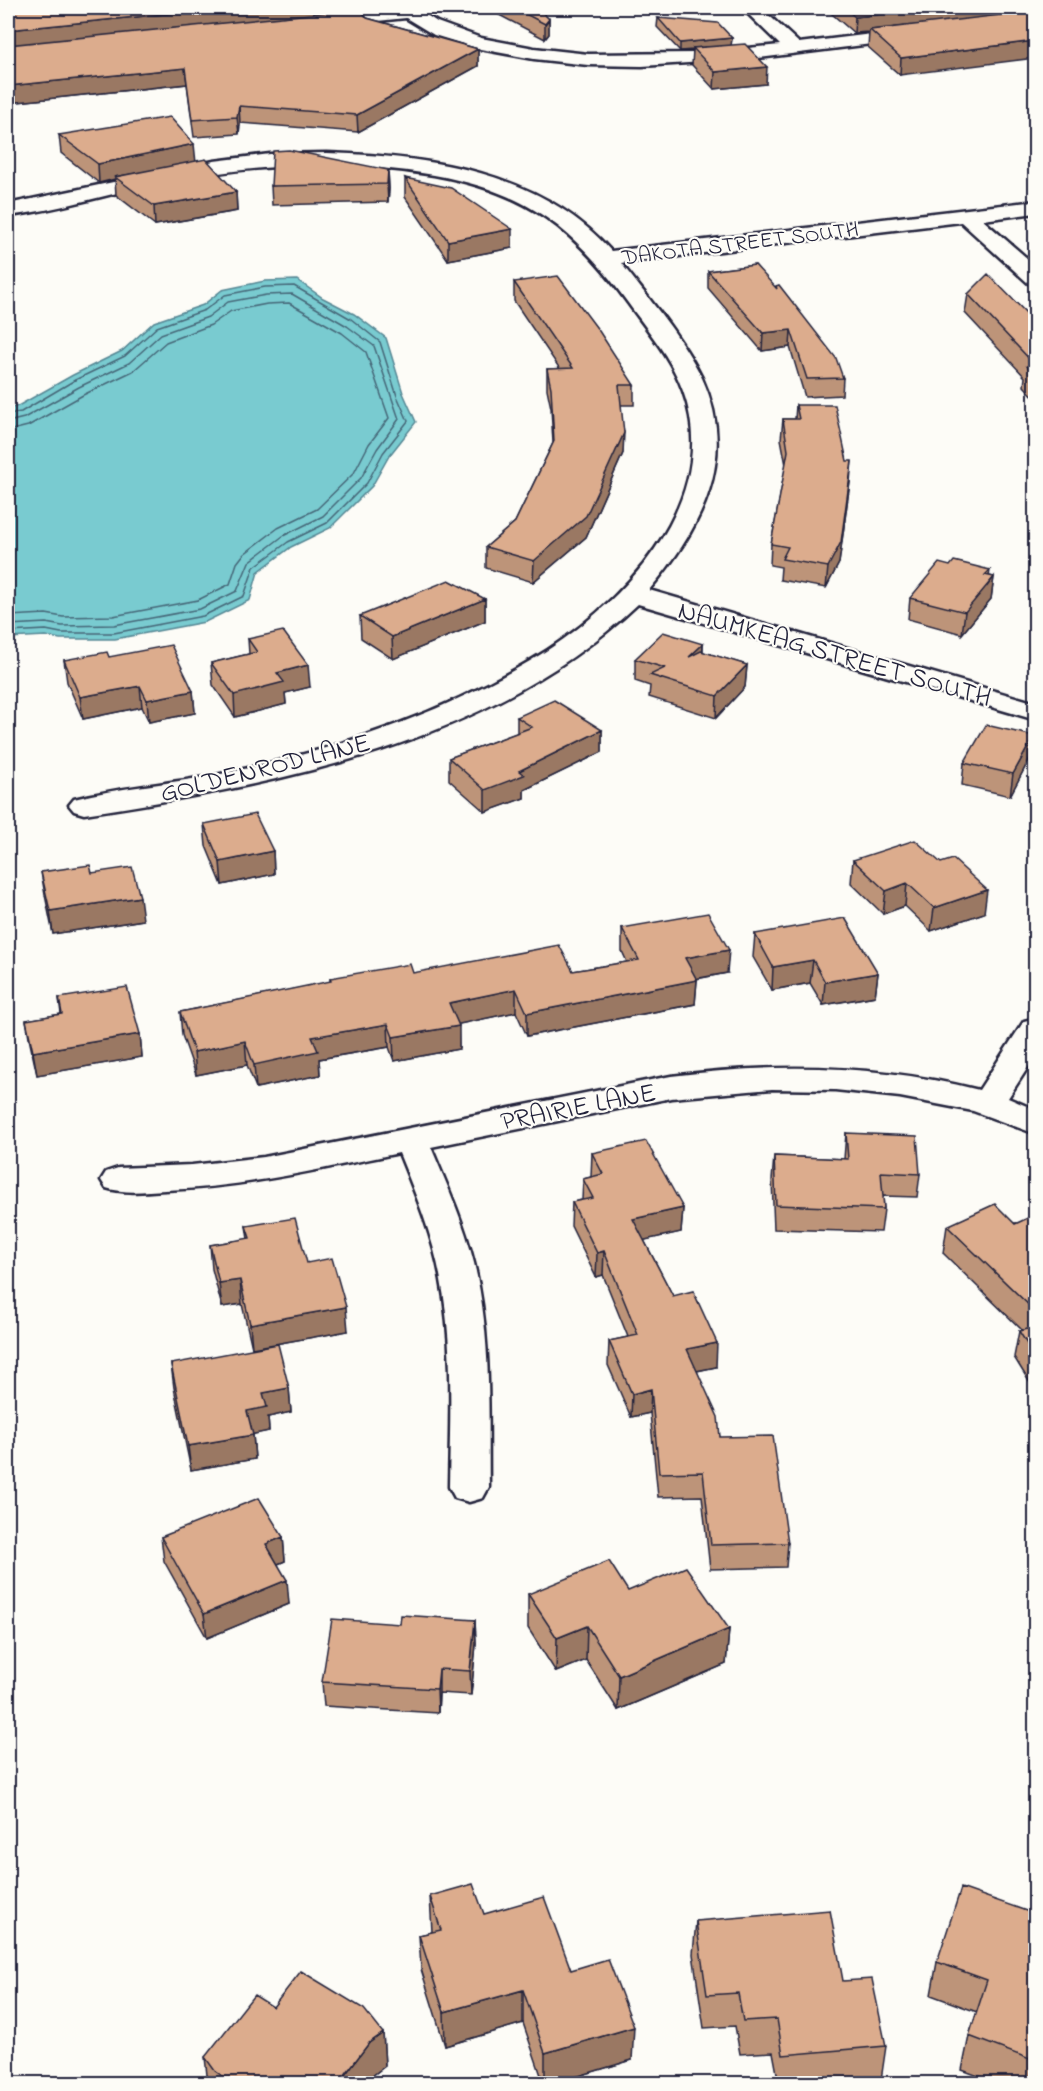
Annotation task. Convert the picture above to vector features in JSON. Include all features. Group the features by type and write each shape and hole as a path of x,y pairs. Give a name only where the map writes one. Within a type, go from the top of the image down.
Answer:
{"street":[{"path":"752,8 794,48"},
{"path":"304,24 409,10 428,23 470,40 532,54 609,61 683,60 932,32"},
{"name":"DAKOTA STREET SOUTH","path":"8,210 230,164 301,158 381,162 449,172 487,182 548,208 578,230 606,258 1035,207"},
{"path":"967,216 1035,278"},
{"name":"GOLDENROD LANE","path":"84,805 232,781 299,764 397,734 509,684 558,655 634,594 661,562 677,537 695,498 703,468 705,436 700,406 691,379 678,354 606,258"},
{"name":"NAUMKEAG STREET SOUTH","path":"634,594 1035,712"},
{"path":"988,1103 1035,1028"},
{"name":"PRAIRIE LANE","path":"118,1180 192,1177 264,1169 671,1087 726,1079 781,1076 832,1077 886,1082 988,1103 1035,1123"},
{"path":"411,1139 438,1209 459,1280 469,1357 469,1486"}],"water":[{"path":"297,280 323,298 354,314 386,338 403,393 416,422 389,456 372,486 330,528 291,547 258,572 250,600 205,622 115,639 60,639 46,636 8,638 8,409 18,406 122,351 154,322 203,305 222,290 265,281"}],"building":[{"path":"8,8 224,8 8,30"},
{"path":"514,8 538,8 549,19 545,24"},
{"path":"845,8 936,8 855,17"},
{"path":"360,9 367,18 478,49 357,115 239,106 237,117 192,120 185,68 8,86 8,45"},
{"path":"1035,11 1035,41 901,58 870,30"},
{"path":"658,18 718,23 732,38 680,43"},
{"path":"745,44 767,67 715,72 693,48"},
{"path":"170,117 194,144 98,164 59,135"},
{"path":"289,150 388,170 387,184 271,186 273,151"},
{"path":"206,159 236,192 154,206 115,177"},
{"path":"405,178 451,188 512,229 448,241"},
{"path":"755,265 777,289 776,286 779,285 836,358 843,378 807,379 791,330 763,333 708,271"},
{"path":"988,274 1035,322 1035,365 968,294"},
{"path":"558,276 599,331 634,385 619,385 624,433 586,516 534,561 486,547 515,522 554,441 551,388 547,369 573,368 514,282"},
{"path":"1035,365 1035,375 1027,366"},
{"path":"796,405 835,405 847,461 852,461 841,542 828,567 782,559 788,547 771,544 788,451 783,419 799,419"},
{"path":"954,561 990,570 985,575 994,577 965,612 910,598 939,563 950,566"},
{"path":"449,580 485,599 392,637 360,616"},
{"path":"283,631 308,665 277,673 284,682 234,695 211,663 257,652 248,639"},
{"path":"663,632 703,644 689,657 701,651 747,665 717,696 650,675 665,668 635,659"},
{"path":"171,645 193,691 147,700 140,686 80,697 64,660 107,652 109,657"},
{"path":"554,700 602,730 519,771 524,775 485,790 449,758 532,727 517,717"},
{"path":"986,725 1034,736 1013,774 964,763"},
{"path":"255,814 273,851 220,862 204,824"},
{"path":"915,840 941,863 953,859 987,890 934,908 907,883 886,891 853,860"},
{"path":"90,865 92,873 132,867 140,897 50,911 41,872"},
{"path":"708,913 729,950 685,958 697,980 527,1013 516,989 449,1003 459,1026 393,1037 388,1024 312,1037 318,1051 254,1065 245,1041 194,1052 180,1012 331,981 330,978 410,964 413,973 559,945 573,971 639,960 622,928"},
{"path":"845,918 878,973 825,982 813,960 773,967 755,934"},
{"path":"127,987 140,1034 33,1052 26,1020 62,1014 59,998"},
{"path":"846,1133 917,1136 920,1174 881,1172 884,1209 776,1205 774,1156 848,1159"},
{"path":"646,1141 683,1208 633,1219 673,1296 693,1291 717,1343 687,1349 718,1417 720,1437 773,1436 788,1543 711,1545 703,1472 659,1473 651,1389 632,1394 609,1341 638,1335 604,1251 597,1253 572,1202 593,1198 583,1179 603,1174 592,1153"},
{"path":"995,1204 1015,1224 1030,1217 1035,1222 1035,1311 947,1226"},
{"path":"295,1218 307,1263 332,1258 346,1307 250,1324 240,1280 219,1283 210,1245 250,1238 246,1226"},
{"path":"1035,1327 1035,1357 1019,1331"},
{"path":"278,1344 289,1388 263,1393 267,1407 247,1411 253,1435 188,1446 171,1364"},
{"path":"259,1498 283,1537 266,1544 287,1580 204,1614 161,1537"},
{"path":"609,1561 628,1591 686,1567 729,1629 619,1676 587,1626 557,1638 528,1594"},
{"path":"401,1615 475,1620 470,1671 439,1669 437,1689 322,1682 332,1619 400,1624"},
{"path":"473,1884 484,1914 544,1897 571,1970 608,1959 634,2027 545,2053 523,1990 444,2012 419,1935 441,1930 430,1896"},
{"path":"961,1888 1035,1914 1035,2061 969,2036 987,1980 937,1962"},
{"path":"830,1910 843,1981 872,1979 886,2046 783,2055 777,2019 743,2021 738,1993 707,1995 696,1921"},
{"path":"301,1971 364,2009 383,2033 369,2043 338,2084 234,2084 215,2071 205,2057 254,1995 273,2007"}]}
